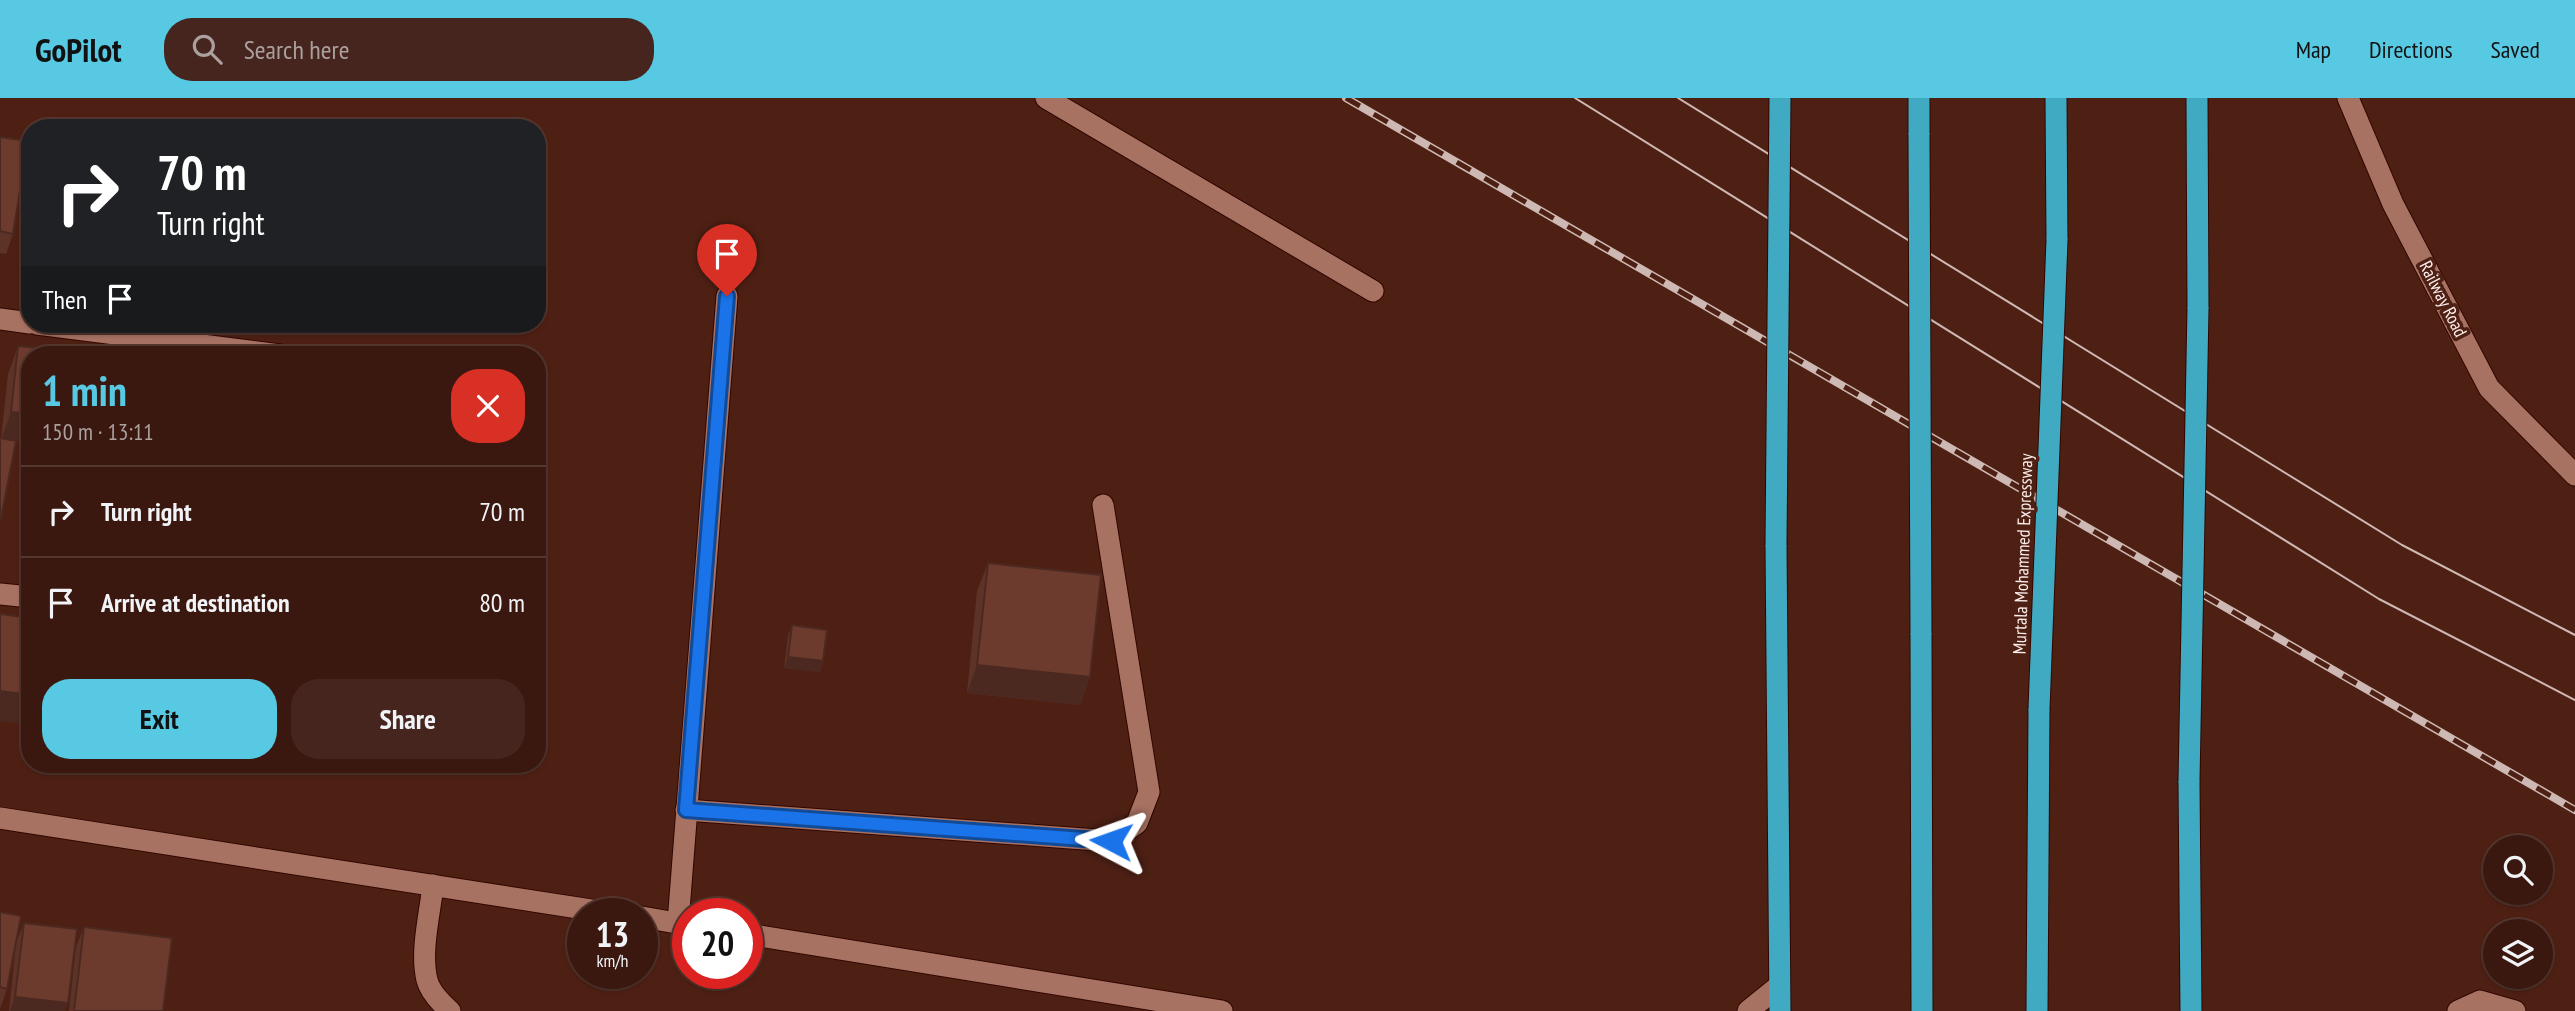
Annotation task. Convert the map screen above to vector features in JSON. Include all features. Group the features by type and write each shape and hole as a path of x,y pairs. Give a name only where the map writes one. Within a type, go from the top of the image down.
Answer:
{"highway":[{"path":"1780,98 1776,545 1780,1011"},
{"path":"1919,98 1922,1011"},
{"name":"Murtala Mohammed Expressway","path":"2037,1011 2039,709 2057,240 2056,98"},
{"path":"2191,1011 2189,780 2199,309 2197,98"}],"street":[{"path":"1046,98 1373,291"},
{"name":"Railway Road","path":"2348,98 2393,204 2489,388 2575,475"},
{"path":"684,898 686,810 727,296"},
{"path":"0,319 21,322"},
{"path":"108,333 209,346"},
{"path":"686,810 1111,841 1137,823 1149,792 1103,505"},
{"path":"0,594 21,596"},
{"path":"0,818 567,906"},
{"path":"433,885 427,942 427,981 439,1002 450,1011"},
{"path":"763,937 1222,1011"},
{"path":"1748,1011 1779,986"},
{"path":"2458,1011 2480,1001 2515,1011"}],"building":[{"path":"0,137 21,140 21,184 13,234 0,231"},
{"path":"18,346 21,346 21,413 11,412"},
{"path":"0,438 16,441 1,518 0,518"},
{"path":"988,563 1101,575 1090,677 977,665"},
{"path":"0,614 21,617 21,694 0,691"},
{"path":"792,625 827,630 823,661 788,657"},
{"path":"0,912 21,916 7,989 0,987"},
{"path":"24,923 77,929 68,1003 15,997"},
{"path":"84,927 172,938 163,1011 74,1011"}],"tram line":[{"path":"1575,98 2379,599 2575,700"},
{"path":"1678,98 2402,545 2575,635"}],"railway":[{"path":"1346,98 2575,810"}],"route":[{"path":"727,296 686,810 1111,841"}]}
